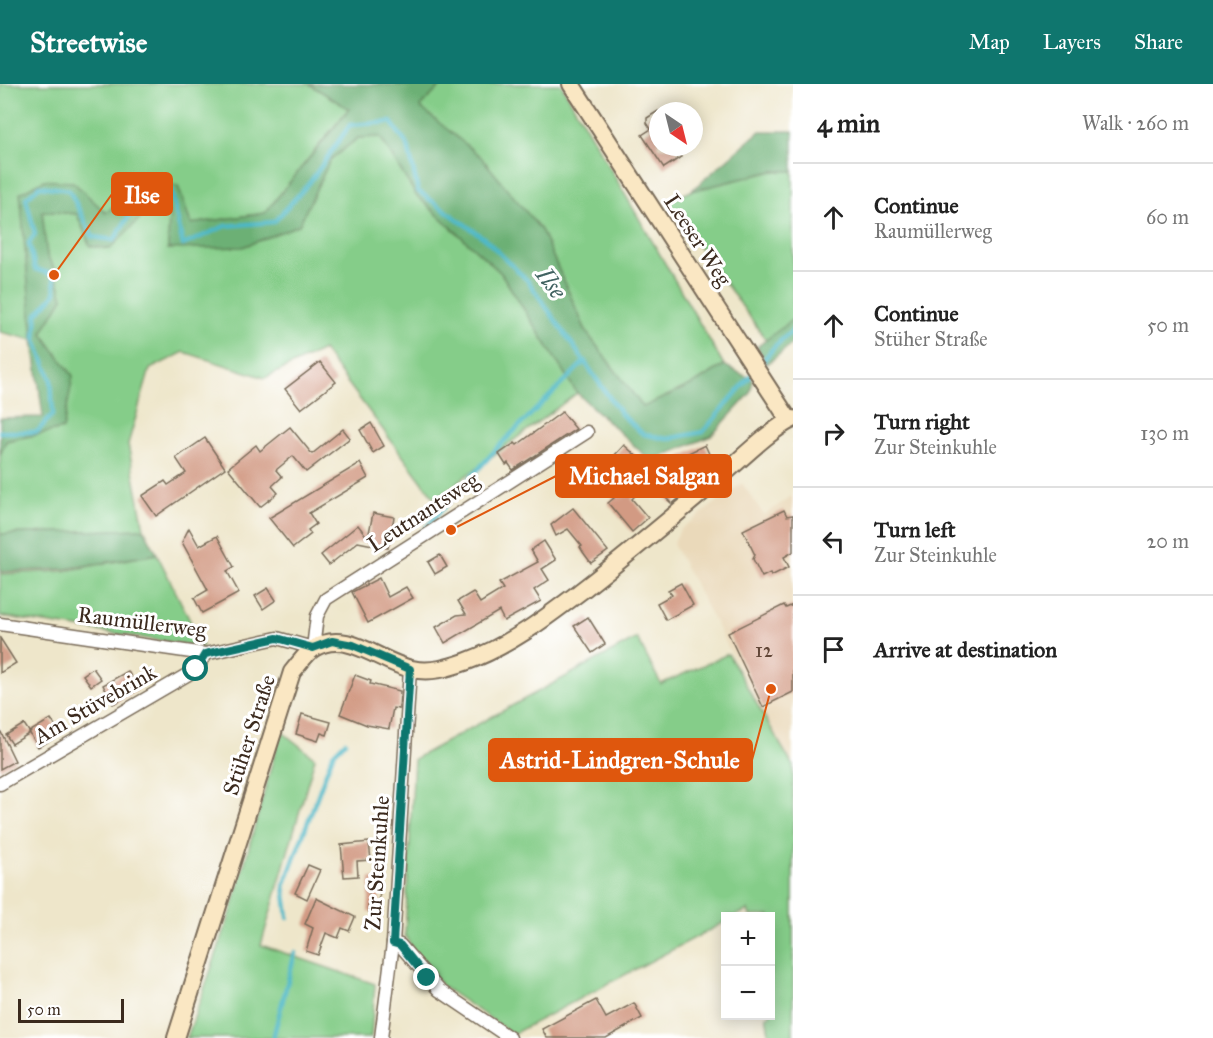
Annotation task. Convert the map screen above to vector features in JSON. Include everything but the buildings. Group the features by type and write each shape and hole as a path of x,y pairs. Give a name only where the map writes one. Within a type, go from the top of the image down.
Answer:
{"main road":[{"name":"Leeser Weg","path":"571,84 743,350 791,419"},
{"path":"313,648 332,641 353,645 410,669 429,671 451,667 473,659 540,622 614,565 791,419"},
{"name":"Stüher Straße","path":"176,1038 292,672 313,648"}],"street":[{"name":"Leutnantsweg","path":"313,648 317,616 326,599 587,432"},
{"name":"Raumüllerweg","path":"0,624 205,654 277,638 313,648"},
{"name":"Am Stüvebrink","path":"0,784 196,669 205,654"},
{"name":"Zur Steinkuhle","path":"410,669 393,943 400,945 439,990 510,1038"},
{"path":"381,1038 393,943"}],"shaded area":[{"path":"742,483 764,515 793,495 792,767 673,544 680,530"}],"green space":[{"path":"0,84 309,84 349,108 265,213 191,224 178,186 106,213 73,182 21,193 33,340 0,332"},
{"path":"309,84 442,85 420,107 481,157 541,230 587,333 643,407 697,382 724,365 753,380 750,394 711,436 651,461 577,393 501,273 416,195 380,137 358,138 330,160 299,225 243,247 168,249 169,211 148,210 110,249 90,246 77,214 42,211 47,256 55,270 63,298 42,333 73,376 63,429 6,441 0,455 0,418 43,417 33,340 20,193 44,180 73,182 106,213 143,180 178,186 191,224 265,213 349,109"},
{"path":"443,84 561,84 724,365 697,382 643,408 587,333 541,230 419,107"},
{"path":"760,131 793,131 793,171 773,171 691,191"},
{"path":"380,136 416,195 501,273 577,393 435,499 323,350 265,378 184,352 150,369 128,444 144,529 0,534 0,455 6,441 63,429 72,376 42,333 63,298 55,270 47,256 42,211 77,214 90,246 110,249 148,210 169,211 168,249 299,225 330,160 358,138"},
{"path":"773,171 793,171 793,319 767,341 667,202 691,191"},
{"path":"793,319 793,343 767,364 757,347"},
{"path":"144,529 157,554 65,569 0,572 0,534"},
{"path":"157,554 203,647 0,616 0,574 64,571"},
{"path":"637,638 661,684 728,654 793,766 793,1038 770,1038 767,1020 775,1020 775,912 749,912 748,910 721,912 721,924 513,1034 442,986 414,951 405,935 414,759"},
{"path":"281,731 315,758 261,945 375,984 371,1038 187,1038 232,909"}],"waterway":[{"name":"Ilse","path":"0,432 37,432 53,414 51,379 35,338 37,314 55,294 54,275 35,269 29,243 35,234 26,198 40,186 69,190 93,237 114,240 141,197 171,190 183,245 225,226 274,222 310,182 350,125 391,122 408,146 418,191 484,238 528,281 621,414 643,434 667,439 703,432 754,372"},
{"name":"Ilse","path":"759,366 774,347 793,330"},
{"path":"423,531 499,446 585,361"},
{"path":"288,917 284,886 333,754 345,742"},
{"path":"273,1038 295,953"}],"place":[{"name":"Ilse","path":"54,275"},
{"name":"Michael Salgan","path":"451,530"},
{"name":"Astrid-Lindgren-Schule","path":"771,689"}],"route":[{"path":"196,669 205,654 277,638 313,648 332,641 353,645 410,669 393,943 400,945 427,978"}]}
